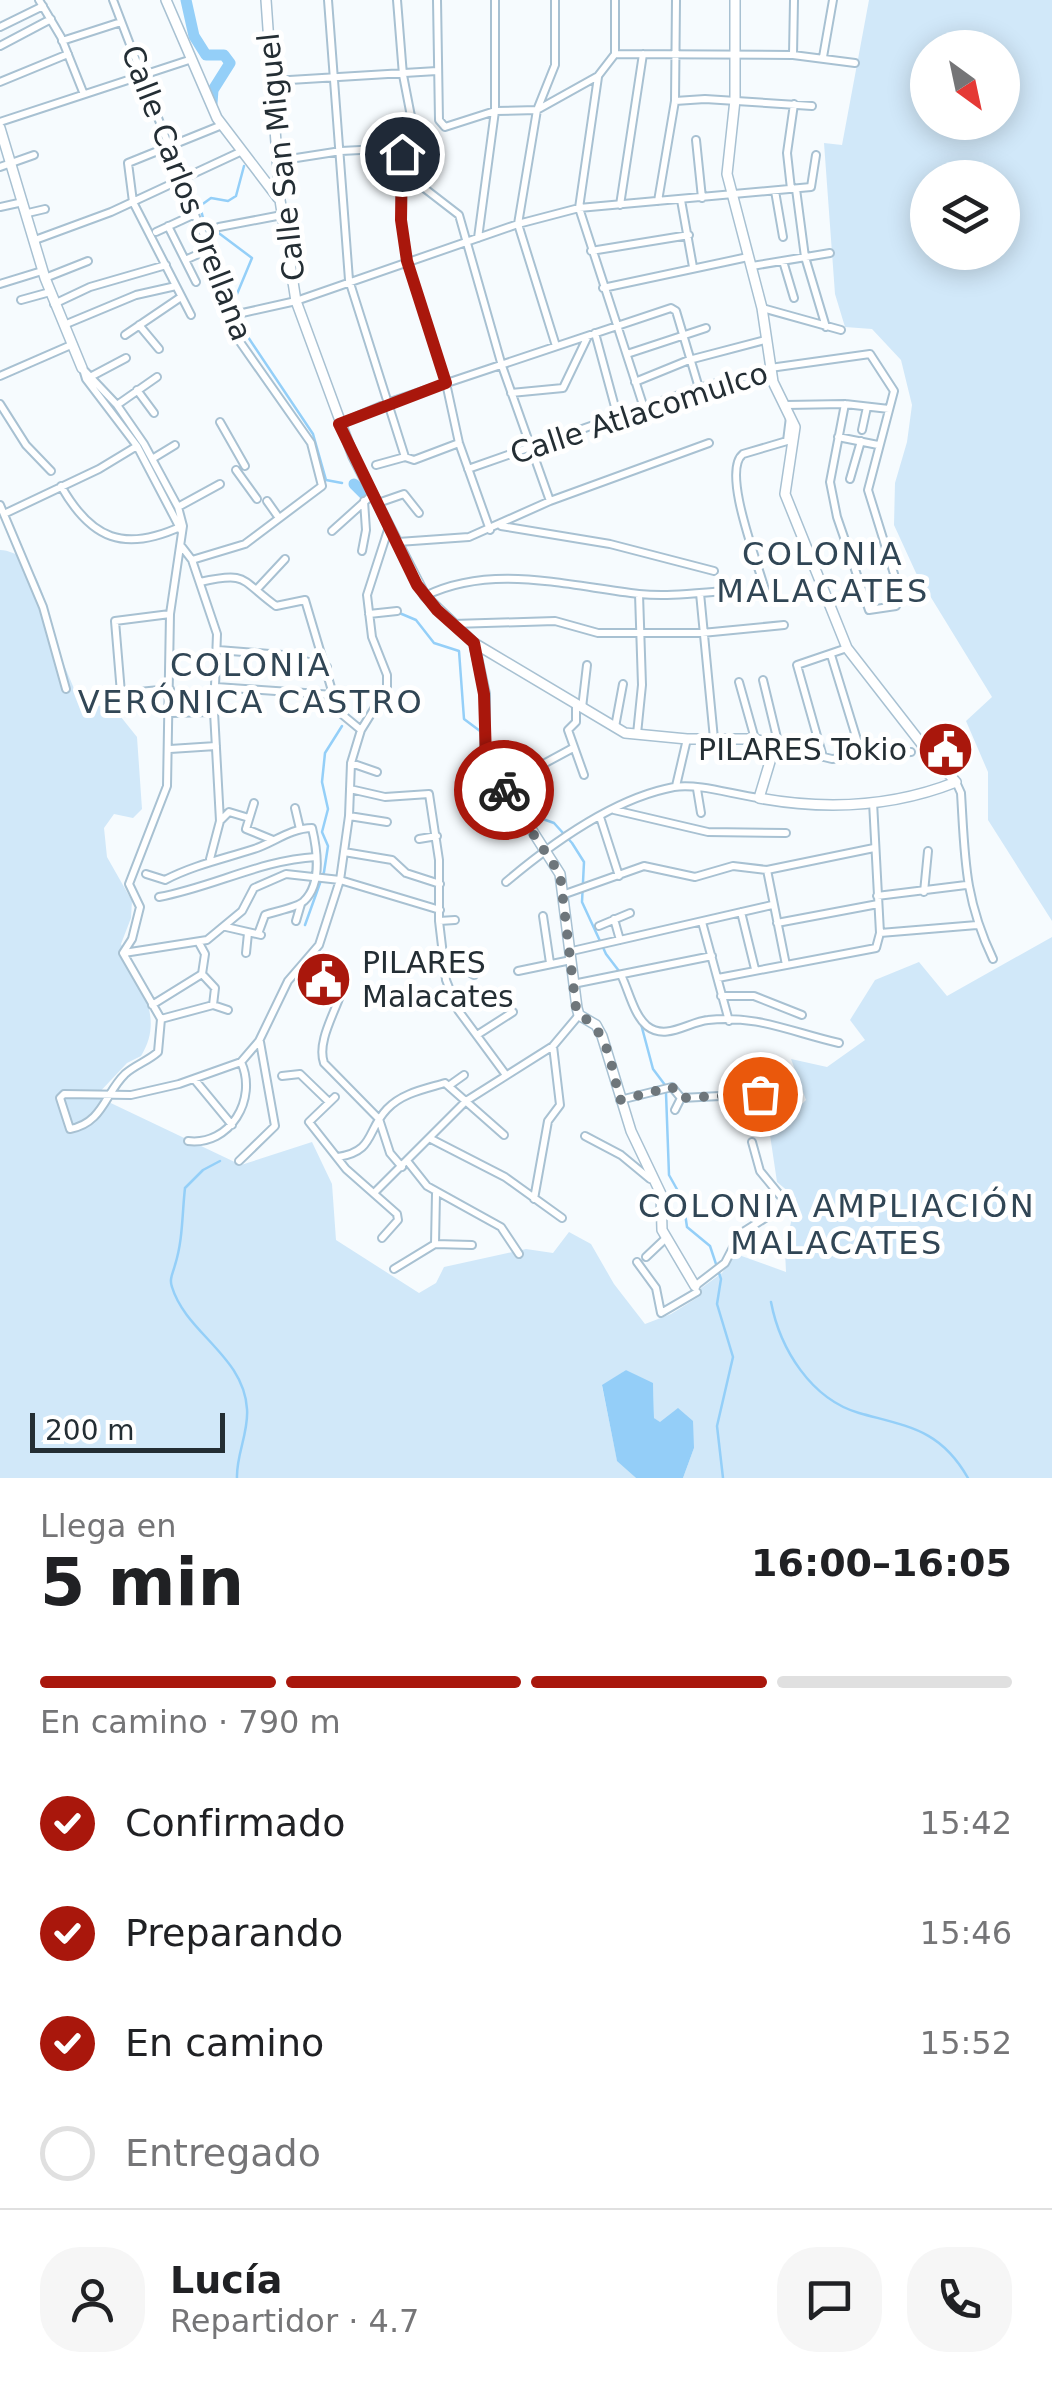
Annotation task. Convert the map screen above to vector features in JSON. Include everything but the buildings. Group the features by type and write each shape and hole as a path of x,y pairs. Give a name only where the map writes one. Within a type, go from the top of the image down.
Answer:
{"street":[{"name":"Calle Carlos Orellana","path":"112,0 195,214 228,284 229,316 238,342 312,444 322,486 278,518"},
{"path":"166,0 189,60 222,125 280,200"},
{"name":"Calle San Miguel","path":"266,0 276,162 296,300 339,424 371,500 424,596 474,643 614,728 637,736 755,739 777,745"},
{"path":"328,0 349,280 406,457"},
{"path":"397,0 403,75 415,137"},
{"path":"437,0 442,126 495,111 537,110 598,76 615,54 615,0"},
{"path":"478,238 495,111 495,0"},
{"path":"555,0 555,65 537,110 518,224 556,346"},
{"path":"658,201 675,101 676,0"},
{"path":"735,0 735,100 727,154 730,195 762,308 770,368 795,434 785,494 847,648 956,782 960,792 966,886 976,924 993,958"},
{"path":"793,55 794,0"},
{"path":"823,57 834,0"},
{"path":"0,27 41,3 84,92"},
{"path":"0,46 50,20"},
{"path":"62,41 121,22"},
{"path":"0,82 68,54"},
{"path":"615,54 793,55 856,63"},
{"path":"620,205 642,54"},
{"path":"181,528 150,462 82,368 71,345 44,274 0,128 84,92 189,60"},
{"path":"273,81 437,70"},
{"path":"598,76 579,208 644,408"},
{"path":"675,101 735,100 812,106"},
{"path":"794,104 786,163 826,327"},
{"path":"191,315 134,202 128,164 222,125"},
{"path":"696,140 702,198"},
{"path":"276,162 341,151 400,148 401,220 407,261 446,383 459,443 490,530"},
{"path":"35,240 134,202 240,152"},
{"path":"229,316 296,300 518,224 579,208 812,186 816,154"},
{"path":"0,166 34,155"},
{"path":"402,171 459,215 463,242 502,366 550,501"},
{"path":"775,191 783,237"},
{"path":"681,200 693,267"},
{"path":"0,207 45,209"},
{"path":"156,232 195,214"},
{"path":"220,227 282,215"},
{"path":"168,226 196,282"},
{"path":"590,251 688,236"},
{"path":"185,260 212,248"},
{"path":"603,288 693,267 783,261 830,253"},
{"path":"0,284 88,261"},
{"path":"783,261 794,298"},
{"path":"54,304 90,287 166,265"},
{"path":"63,325 136,295 176,286"},
{"path":"22,300 50,292"},
{"path":"125,335 180,296"},
{"path":"339,424 390,402 674,308 699,388"},
{"path":"762,308 841,330"},
{"path":"139,325 159,350"},
{"path":"627,354 706,328"},
{"path":"511,393 565,386 592,334"},
{"path":"592,334 618,418"},
{"path":"635,382 689,360 765,340"},
{"path":"0,376 71,345"},
{"name":"Calle Atlacomulco","path":"468,469 699,388 770,368 870,354 892,386 889,409"},
{"path":"89,378 126,358"},
{"path":"116,405 157,377"},
{"path":"89,378 116,405 178,508 181,528 182,547 170,614 172,713 168,786 129,884 140,903 139,917 122,953"},
{"path":"137,390 154,412"},
{"path":"0,404 26,445 50,471"},
{"path":"788,410 845,404 889,409 868,490 900,590"},
{"path":"845,404 832,493 871,612 896,606"},
{"path":"862,430 867,406"},
{"path":"765,590 737,494 736,460 743,454 785,443 788,410"},
{"path":"220,422 245,466"},
{"path":"838,437 878,444"},
{"path":"850,478 861,441"},
{"path":"376,465 406,457 414,460 459,443"},
{"path":"394,542 453,540 490,530 550,501 708,443"},
{"path":"4,514 137,446"},
{"path":"150,462 175,446"},
{"path":"236,470 258,499"},
{"path":"178,508 220,484"},
{"path":"61,486 91,529 114,540 181,528"},
{"path":"332,530 371,500 404,494 420,513"},
{"path":"362,551 371,500"},
{"path":"192,560 245,544 278,518 267,501"},
{"path":"0,505 49,629 66,688"},
{"path":"501,526 610,544 714,571"},
{"path":"122,953 161,1020 158,1052 126,1074 112,1096 103,1109 76,1129 68,1126 61,1095 112,1096 130,1095 241,1062 259,1041 288,981 319,945 340,880 349,816 350,763 361,730 378,706 388,682 372,637 368,590 388,530"},
{"path":"182,547 192,560 217,634 214,712 220,820 210,859"},
{"path":"258,588 285,559"},
{"path":"200,582 234,575 258,588 276,606 305,600 342,718 361,730"},
{"path":"424,596 451,583 472,579 550,581 640,594 726,592"},
{"path":"700,593 714,740"},
{"path":"637,736 640,594"},
{"path":"370,614 397,611"},
{"path":"121,693 115,622 170,614"},
{"path":"452,624 554,621 598,633 702,633 784,625"},
{"path":"474,643 481,668 490,769 505,784 556,865 565,894 572,984 579,1015 596,1024 602,1036 620,1100 662,1201 660,1220 665,1240 696,1289"},
{"path":"824,757 797,665 847,648"},
{"path":"218,650 283,655 328,668"},
{"path":"831,655 862,756"},
{"path":"584,775 568,730 576,722 588,665"},
{"path":"759,798 777,745 763,680"},
{"path":"739,682 755,739"},
{"path":"614,728 623,684"},
{"path":"216,686 334,695"},
{"path":"139,692 170,689"},
{"path":"172,713 214,712"},
{"path":"676,786 688,740"},
{"path":"777,745 824,757 911,752"},
{"path":"170,750 216,746"},
{"path":"505,784 573,748"},
{"path":"350,763 378,772"},
{"path":"474,784 490,769"},
{"path":"506,882 546,849 600,817 676,786 814,807 873,802 956,782"},
{"path":"350,789 385,797 430,794 437,836 439,921 446,980 458,1010 506,1075"},
{"path":"697,789 701,813"},
{"path":"718,978 876,948 880,933 873,802"},
{"path":"254,803 247,831 274,840"},
{"path":"295,808 300,829"},
{"path":"613,810 708,832 786,832"},
{"path":"220,820 229,812 250,818"},
{"path":"349,816 387,822"},
{"path":"600,817 619,876"},
{"path":"146,874 165,880 210,859 254,849 300,829 312,828 319,879 301,904 296,921"},
{"path":"418,839 437,836"},
{"path":"565,894 644,866 695,877 734,866 768,870 874,848"},
{"path":"924,892 928,851"},
{"path":"344,852 392,860 406,874 440,884"},
{"path":"159,896 197,890 274,863 316,857"},
{"path":"768,870 786,965"},
{"path":"122,953 199,943 226,927 242,911 254,888 274,877 340,880 440,910"},
{"path":"778,923 878,900 966,886"},
{"path":"226,927 260,935 265,915 301,904"},
{"path":"518,971 550,964 601,944 772,905"},
{"path":"742,912 755,969"},
{"path":"600,926 630,914"},
{"path":"543,916 550,964"},
{"path":"614,919 620,940"},
{"path":"439,921 455,920"},
{"path":"702,922 729,1020"},
{"path":"880,933 976,924"},
{"path":"246,953 248,933"},
{"path":"199,943 204,954 202,974 215,988 214,1005"},
{"path":"444,964 472,954"},
{"path":"572,984 712,956"},
{"path":"444,964 474,975"},
{"path":"152,1005 202,974"},
{"path":"624,976 648,1027 678,1030 704,1020 782,1024 838,1043"},
{"path":"340,996 320,1054 328,1070 378,1119 390,1153 436,1193 500,1227 519,1254"},
{"path":"721,996 754,996 802,1015"},
{"path":"161,1020 214,1005 228,1010"},
{"path":"476,1035 513,1012"},
{"path":"376,1192 466,1102 553,1046 579,1015"},
{"path":"239,1161 275,1126 266,1060 259,1041"},
{"path":"534,1199 548,1121 560,1104 553,1046"},
{"path":"188,1141 209,1141 232,1125 246,1087 241,1062"},
{"path":"282,1076 300,1074 332,1100 309,1122 346,1169 376,1192 399,1217 382,1238"},
{"path":"338,1156 363,1148 378,1119 410,1092 450,1085 464,1076"},
{"path":"194,1079 232,1125"},
{"path":"450,1085 504,1134"},
{"path":"620,1100 665,1088 681,1098 760,1094"},
{"path":"675,1110 681,1098"},
{"path":"585,1136 637,1166 656,1184"},
{"path":"432,1140 505,1176 562,1218"},
{"path":"637,1262 656,1288 657,1306 662,1313 716,1270 740,1234 787,1204 760,1171 752,1142"},
{"path":"435,1244 436,1193"},
{"path":"646,1257 665,1240"},
{"path":"394,1269 435,1244 472,1245"}],"shaded area":[{"path":"869,0 1052,0 1052,921 988,820 988,772 966,721 992,697 916,573 894,525 895,483 912,405 901,360 872,329 845,327 835,294 824,143 842,145"},
{"path":"0,550 22,559 36,578 53,625 49,629 75,691 86,701 117,712 137,737 142,809 133,818 114,814 104,828 107,857 132,901 131,918 121,944 146,999 151,1027 141,1056 127,1063 96,1096 241,1165 312,1142 332,1184 336,1240 419,1293 436,1283 444,1267 526,1249 553,1253 569,1232 591,1244 614,1284 645,1324 700,1296 700,1289 722,1273 736,1254 786,1272 785,1251 796,1198 777,1182 770,1135 806,1100 791,1059 827,1067 865,1040 850,1020 875,980 919,962 947,996 1052,937 1052,1478 683,1478 694,1448 654,1418 653,1384 626,1370 602,1386 617,1460 636,1478 0,1478"},
{"path":"626,1370 653,1383 654,1418 660,1422 678,1408 693,1421 694,1448 683,1478 636,1478 617,1461 602,1385"}],"waterway":[{"path":"186,0 194,36 206,55 224,55 230,63 213,90 212,103"},
{"path":"232,306 252,258 204,222 200,206 211,198 228,201 236,196 244,166"},
{"path":"238,322 313,434 326,480 342,483"},
{"path":"354,484 365,495"},
{"path":"397,612 416,620 434,643 459,651 464,719 480,731"},
{"path":"305,925 324,872 328,846 322,832 328,809 322,782 325,753 342,726"},
{"path":"488,741 491,758"},
{"path":"503,777 526,813 554,823 584,862 582,902 606,954 619,971"},
{"path":"631,991 639,1011"},
{"path":"641,1024 653,1069 665,1085"},
{"path":"666,1093 669,1175 683,1200 687,1227 710,1246 721,1279 717,1304 733,1357 717,1426 723,1478"},
{"path":"220,1161 203,1170 185,1188 180,1246 171,1281 179,1303 226,1359 243,1390 247,1418 237,1478"},
{"path":"771,1302 790,1354 812,1384 842,1406 922,1432 946,1449 968,1478"}],"way so far":[{"path":"504,790 560,874 576,1008 579,1015 596,1024 602,1036 620,1100 672,1087 681,1098 760,1094"}],"place":[{"name":"PILARES Tokio","path":"946,749"},
{"name":"PILARES Malacates","path":"323,979"}],"district":[{"name":"COLONIA MALACATES","path":"823,572"},
{"name":"COLONIA VERÓNICA CASTRO","path":"251,684"},
{"name":"COLONIA AMPLIACIÓN MALACATES","path":"837,1224"}],"route":[{"path":"402,154 401,220 407,261 446,383 339,424 417,585 437,610 474,643 484,694 486,758 504,790"}]}
